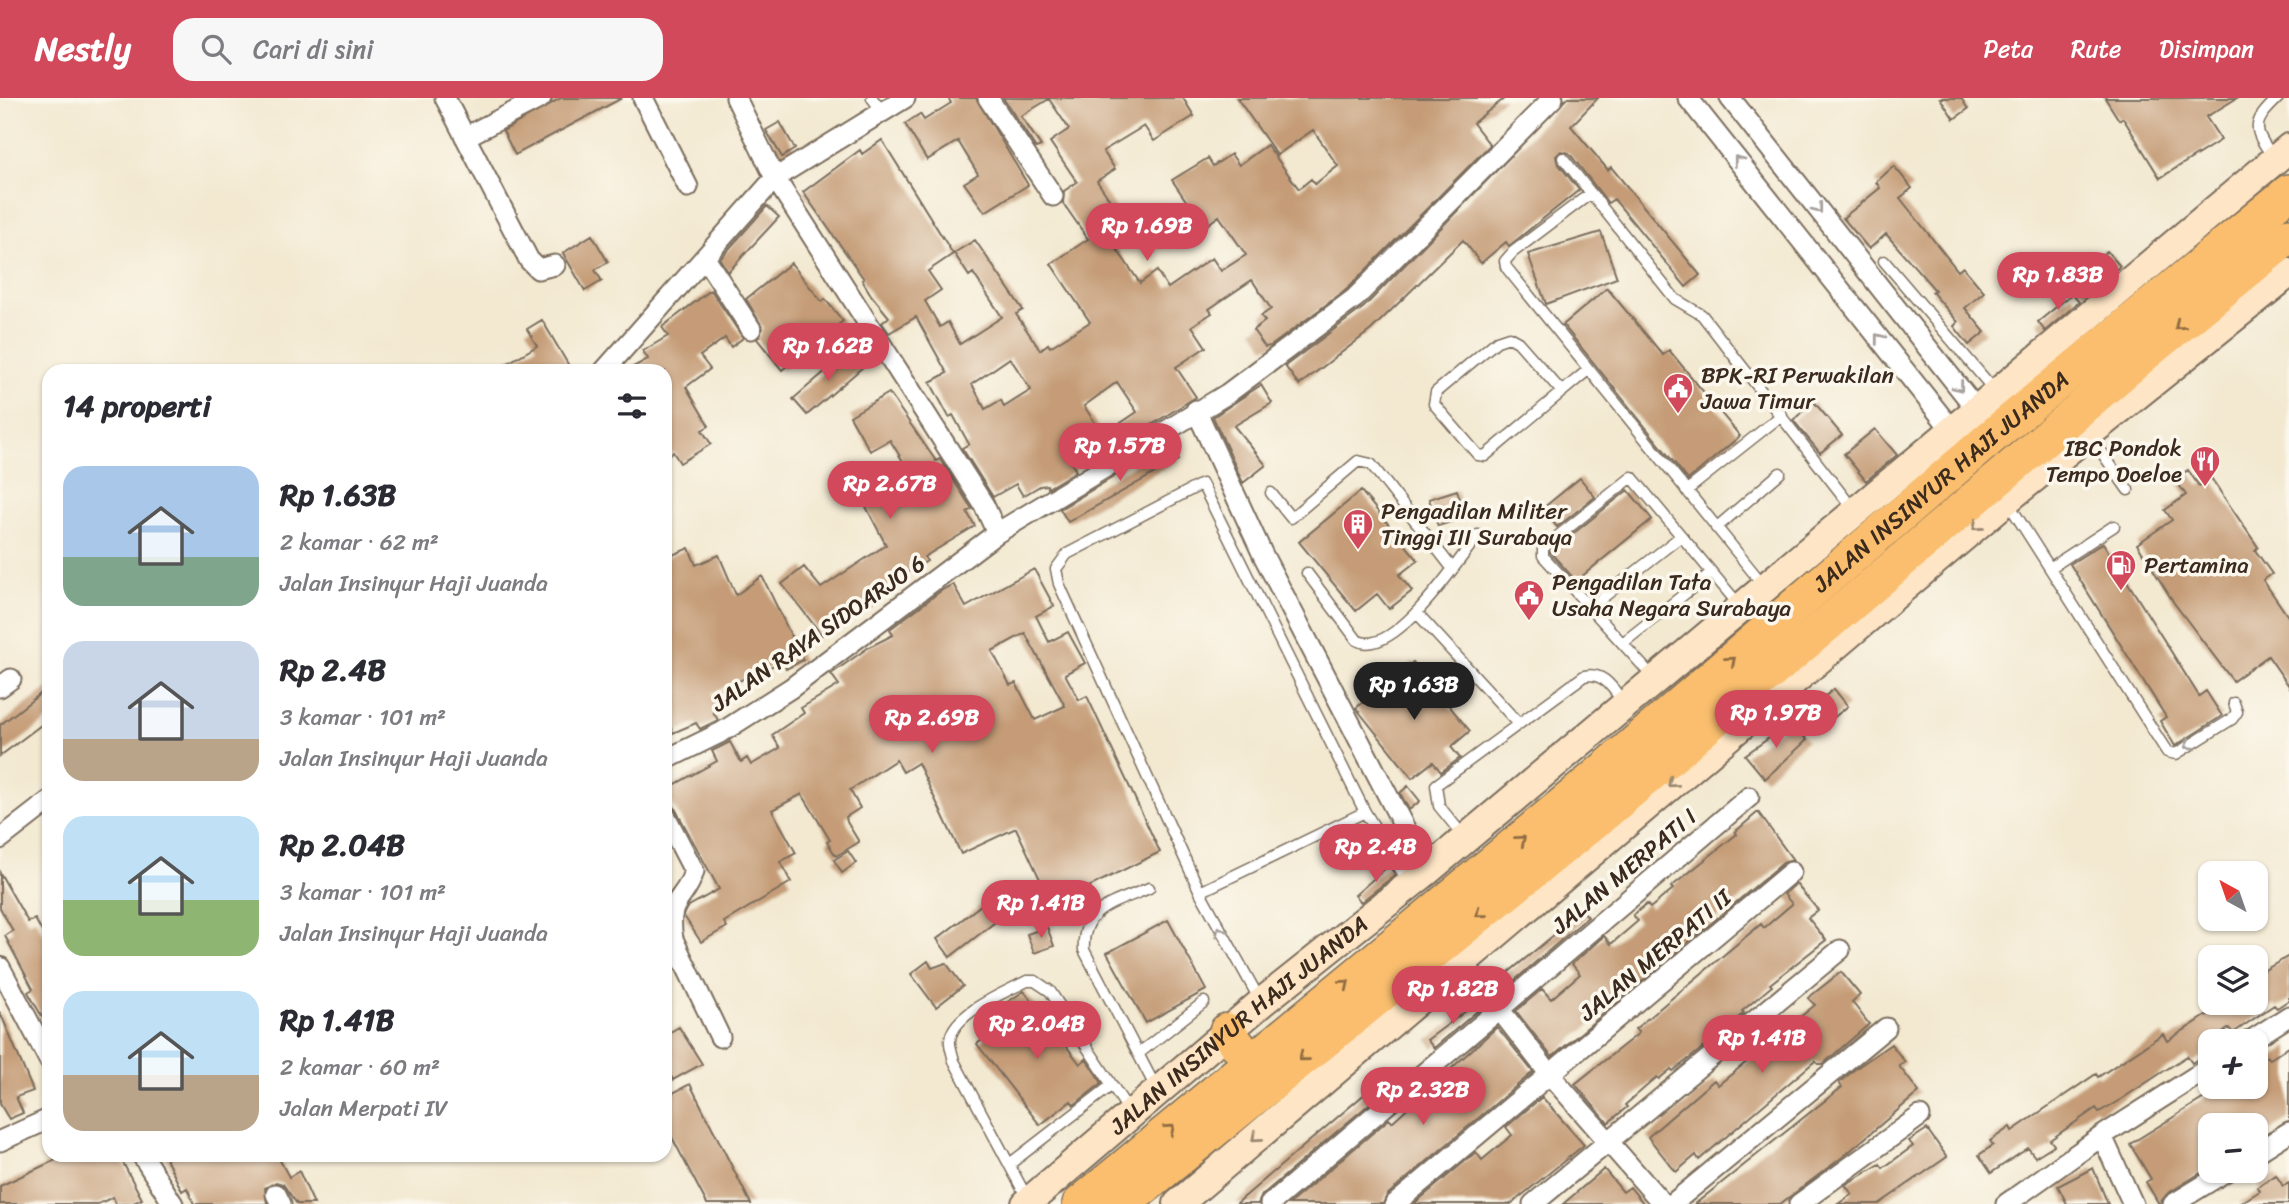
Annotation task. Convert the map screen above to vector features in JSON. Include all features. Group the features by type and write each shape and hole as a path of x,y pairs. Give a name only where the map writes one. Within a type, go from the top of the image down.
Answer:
{"highway":[{"name":"JALAN INSINYUR HAJI JUANDA","path":"1080,1204 1142,1170 1386,1007 1455,950 1606,812 2000,491 2068,440 2155,363 2208,280 2289,192"},
{"name":"JALAN INSINYUR HAJI JUANDA","path":"1123,1204 1142,1170 1251,1063 1584,788 1978,424 2208,280 2289,236"},
{"path":"1227,1031 1251,1063"}],"street":[{"path":"445,98 529,260 538,270 555,265"},
{"path":"466,137 541,98"},
{"path":"643,98 688,187"},
{"path":"736,98 775,178 984,505 997,533"},
{"path":"610,364 775,178 877,105 905,98"},
{"path":"988,98 1053,196"},
{"name":"JALAN RAYA SIDOARJO 6","path":"672,757 722,732 791,688 997,533 1196,410 1227,394 1355,298 1553,98"},
{"path":"1688,98 1978,424"},
{"path":"1730,98 1978,424"},
{"name":"JALAN INSINYUR HAJI JUANDA","path":"1027,1203 1227,1031 1419,878 1855,511 1978,424 2282,153"},
{"path":"705,258 751,329"},
{"name":"JALAN INSINYUR HAJI JUANDA","path":"2155,363 2289,272"},
{"path":"1196,410 1419,878"},
{"name":"JALAN MERPATI I","path":"1270,1204 1749,797"},
{"path":"0,839 42,806"},
{"path":"672,829 694,871 692,881 673,904 672,910"},
{"name":"JALAN MERPATI II","path":"1395,1204 1551,1076 1791,872"},
{"path":"672,934 720,1037"},
{"path":"1455,950 1551,1076 1662,1204"},
{"path":"1533,1204 1607,1140 1840,950"},
{"path":"0,967 42,1047"},
{"name":"JALAN INSINYUR HAJI JUANDA","path":"1178,1204 1386,1007"},
{"path":"2268,1029 2289,1016"},
{"path":"1672,1204 1886,1028"},
{"path":"2006,1204 2102,1136 2198,1075"},
{"path":"1799,1204 1920,1116"},
{"path":"0,1141 42,1122"},
{"path":"2268,1145 2289,1132"},
{"path":"2102,1136 2133,1204"},
{"path":"146,1162 173,1204"},
{"path":"2173,1204 2207,1183"}],"lane":[{"path":"2278,98 2259,116 2256,124 2259,138 2282,153"},
{"path":"1563,158 1675,299 1702,316 1855,511"},
{"path":"1591,193 1506,261 1508,272 1765,587"},
{"path":"1884,261 1978,424"},
{"path":"1562,391 1518,342 1509,337 1497,341 1436,392 1433,404 1478,455 1485,456 1588,370"},
{"path":"1686,491 1782,415"},
{"path":"2068,440 2128,490"},
{"path":"1271,493 1292,518 1358,461 1364,461 1371,464 1452,568"},
{"path":"1716,528 1780,473"},
{"path":"1656,680 1542,552 1627,478 1637,479 1680,537 1741,608"},
{"path":"1261,1003 1200,892 1055,575 1058,562 1067,554 1202,484 1365,812 1419,878"},
{"path":"2000,491 2170,754 2176,754 2232,719 2237,712 2234,703"},
{"path":"2050,568 2114,526"},
{"path":"1307,573 1357,640 1365,645 1376,644 1417,613 1478,536"},
{"path":"1592,606 1680,537"},
{"path":"1623,642 1710,573"},
{"path":"1417,613 1519,724"},
{"path":"1465,839 1439,806 1436,785 1584,676 1592,674 1603,677 1626,705"},
{"path":"1200,892 1365,812"},
{"path":"1149,888 1092,914 1083,932 1084,950 1157,1091"},
{"path":"1027,1203 1011,1163 954,1061 950,1040 957,1024 971,1011 1027,981 1035,981 1050,991 1131,1115"},
{"path":"1138,1054 1204,1002"},
{"path":"1011,1163 1112,1085"}],"building":[{"path":"561,98 622,98 515,155 503,131"},
{"path":"948,98 976,98 1028,185 985,212 964,183 978,174 958,141 927,160 905,124 920,114 924,120 951,103"},
{"path":"1003,98 1183,98 1194,116 1154,141 1144,126 1103,151 1115,169 1097,181 1130,230 1112,242 1140,283 1157,271 1168,288 1212,258 1221,271 1246,255 1219,216 1204,227 1172,180 1208,158 1213,166 1231,154 1239,165 1267,145 1299,189 1311,179 1315,184 1338,166 1313,130 1277,155 1237,98 1505,98 1473,123 1490,145 1347,289 1271,346 1265,347 1253,330 1265,321 1261,316 1271,309 1252,280 1209,309 1212,313 1192,326 1206,347 1176,367 1196,397 1103,455 1097,445 1071,462 1076,471 1048,488 1047,485 1040,486 1023,496 1016,484 993,497 962,448 969,444 953,415 949,417 930,382 947,373 916,317 889,333 882,323 889,317 871,295 862,280 864,279 803,192 860,150 862,154 882,140 953,254 928,271 941,290 925,301 940,327 948,322 960,344 1002,317 973,273 969,276 954,253 975,240 1023,310 1016,314 1040,350 1048,344 1050,347 1090,322 1051,264 1088,239 1063,203 1064,191 1077,182 1050,142 1069,129 1049,99 1021,116 1041,146 1036,148","holes":["1010,358 1031,390 1004,407 1001,400 985,409 972,384","1117,382 1137,412 1103,435 1084,406"]},
{"path":"1567,98 1598,98 1571,126 1608,170 1611,167 1700,275 1686,287 1614,199 1608,203 1569,153 1561,151 1556,156 1557,162 1579,190 1509,246 1506,242 1481,263 1463,240 1371,330 1299,385 1285,366 1364,307"},
{"path":"1940,98 1961,98 1968,109 1954,119"},
{"path":"2105,98 2237,98 2206,117 2221,140 2160,178 2123,118 2119,120"},
{"path":"780,122 795,149 782,157 766,130"},
{"path":"1894,166 1912,188 1900,198 1958,271 1963,267 1984,292 1965,308 1985,332 1969,345 1954,326 1958,322 1932,292 1935,290 1886,234 1869,249 1843,218 1880,188 1876,182"},
{"path":"767,206 779,217 728,272 720,259"},
{"path":"1601,232 1617,278 1546,304 1528,254"},
{"path":"592,235 608,262 595,270 602,281 585,291 563,253"},
{"path":"2107,251 2120,266 2087,296 2073,279"},
{"path":"791,263 822,302 825,299 843,321 782,370 757,339 763,328 746,299"},
{"path":"1607,288 1663,355 1669,350 1740,436 1688,480 1563,325"},
{"path":"711,290 743,338 731,347 725,338 700,356 710,369 686,387 709,426 702,430 711,444 680,463 672,452 672,364 639,364 648,359 643,351 668,336 662,327"},
{"path":"2072,294 2079,302 2045,331 2038,322"},
{"path":"542,320 568,364 506,364 537,346 527,329"},
{"path":"849,351 863,367 807,415 793,399"},
{"path":"1261,385 1272,403 1234,426 1266,465 1243,483 1213,417"},
{"path":"889,393 936,461 940,459 972,509 967,512 975,526 924,557 927,561 890,583 894,588 860,610 858,607 822,635 782,584 804,567 821,588 886,545 862,499 893,481 891,478 907,468 890,440 870,451 850,416"},
{"path":"1814,402 1842,435 1820,453 1793,420"},
{"path":"1875,429 1897,455 1866,481 1844,454"},
{"path":"1169,444 1178,460 1068,522 1060,509"},
{"path":"2188,470 2199,486 2211,478 2258,547 2255,550 2272,574 2263,580 2289,618 2289,686 2268,656 2233,681 2174,603 2137,544 2172,520 2165,510 2186,495 2175,479"},
{"path":"1580,478 1595,497 1557,527 1542,509"},
{"path":"1457,490 1466,517 1438,526 1429,499"},
{"path":"1628,490 1652,519 1576,581 1550,552"},
{"name":"Pengadilan Militer Tinggi III Surabaya","path":"1361,491 1418,560 1399,575 1412,591 1389,609 1377,594 1356,611 1299,542"},
{"path":"2103,543 2199,696 2206,691 2222,716 2175,746 2160,721 2166,717 2070,564"},
{"path":"689,548 696,565 719,555 736,595 762,576 803,660 786,669 783,661 712,693 719,709 713,712 718,720 700,729 696,723 673,733 672,731 672,555"},
{"path":"1034,569 1054,606 1036,616 1049,642 1068,632 1085,663 1065,674 1079,700 1087,696 1160,852 1052,905 1016,828 961,854 918,763 903,772 896,760 850,790 860,808 846,817 859,842 836,856 827,842 830,840 802,794 772,810 796,853 780,862 791,882 724,922 727,927 701,942 684,916 689,906 719,889 672,803 672,786 717,761 712,751 730,742 741,762 747,758 751,765 780,748 772,735 804,713 801,708 839,685 831,674 869,647 893,635 890,629 953,584 966,607","holes":["1025,633 1065,706 1035,720 1016,683 1010,685 992,651"]},
{"path":"1413,662 1470,731 1451,747 1460,758 1441,772 1433,762 1412,778 1356,708"},
{"path":"1834,689 1848,706 1832,719 1818,702"},
{"path":"42,692 42,724 0,756 0,725"},
{"path":"1792,722 1807,740 1765,779 1745,755"},
{"path":"1408,786 1420,801 1409,810 1400,793"},
{"path":"1758,812 1793,860 1783,863 1552,1057 1516,1011 1542,989 1551,999 1580,974 1572,964 1604,936 1611,944 1638,921 1633,915 1647,904 1650,908 1673,889 1671,887 1737,834 1735,832"},
{"path":"848,851 856,863 842,873 834,860"},
{"path":"1389,865 1395,875 1361,902 1355,895"},
{"path":"0,873 28,922 35,919 42,932 42,1017 28,992 33,989 5,936 13,931 0,908"},
{"path":"1796,884 1818,910 1808,918 1826,940 1770,984 1772,986 1742,1011 1744,1013 1695,1054 1673,1071 1671,1069 1659,1079 1657,1077 1608,1123 1575,1084 1639,1033 1635,1029 1761,924 1764,928 1792,904 1784,894"},
{"path":"1003,888 1017,905 950,957 937,939"},
{"path":"1583,911 1588,917 1501,992 1496,985 1498,981"},
{"path":"1168,920 1206,990 1146,1023 1107,953"},
{"path":"1047,927 1054,946 1034,953 1027,934"},
{"path":"2289,956 2289,1000 2277,1008 2274,1005 2268,1009 2268,968"},
{"path":"928,961 932,968 946,963 963,986 936,1007 911,974"},
{"path":"1841,972 1860,995 1852,1002 1869,1024 1823,1064 1815,1061 1699,1160 1696,1155 1676,1172 1648,1137 1714,1080 1718,1085 1759,1052 1754,1046 1774,1030 1778,1035 1815,1005 1808,998"},
{"path":"1024,991 1080,1064 1086,1059 1102,1083 1074,1105 1071,1101 1040,1125 977,1044 1009,1019 1000,1007"},
{"path":"1478,1002 1482,1007 1434,1048 1427,1040"},
{"path":"0,1012 33,1091 16,1097 23,1113 9,1119 0,1104"},
{"path":"2207,1015 2259,1015 2239,1029 2198,1029 2198,1059 2192,1063 2187,1056 2099,1112 2096,1108 2050,1140 2054,1145 2035,1157 2028,1148 1991,1173 1979,1155 1993,1145 1990,1141 2010,1127 2012,1131 2096,1074 2098,1077 2163,1034 2167,1041"},
{"path":"679,1027 702,1064 673,1080 672,1078 672,1031"},
{"path":"1497,1027 1533,1072 1387,1195 1383,1204 1289,1204 1389,1119 1392,1122"},
{"path":"1891,1044 1905,1062 1899,1066 1919,1092 1844,1156 1780,1204 1695,1204 1842,1087 1839,1083 1855,1069"},
{"path":"2289,1047 2289,1120 2268,1132 2268,1113 2198,1113 2198,1175 2167,1194 2159,1204 2146,1182 2151,1179 2130,1144 2203,1099 2268,1099 2268,1057 2270,1059"},
{"path":"690,1084 751,1204 707,1204 672,1137 672,1093"},
{"path":"1367,1092 1374,1100 1262,1195 1258,1204 1236,1204"},
{"path":"1542,1097 1584,1145 1511,1204 1414,1204 1476,1152 1482,1160 1512,1135 1506,1127"},
{"path":"1927,1129 1947,1157 1879,1204 1838,1204 1852,1194 1845,1185 1880,1164 1883,1168 1913,1146 1909,1141"},
{"path":"51,1162 123,1162 142,1199 132,1204 116,1204 113,1197 98,1204 0,1204 0,1186"},
{"path":"168,1162 281,1162 289,1177 299,1171 314,1204 297,1204 283,1184 276,1182 265,1188 267,1204 194,1204 187,1188 182,1191"},
{"path":"2093,1168 2108,1204 2067,1204 2058,1186"},
{"path":"1604,1169 1623,1192 1630,1187 1644,1204 1563,1204"},
{"path":"2276,1175 2283,1186 2289,1183 2289,1204 2239,1204 2260,1191 2258,1187 2268,1183"}],"place":[{"name":"BPK-RI Perwakilan Jawa Timur","path":"1678,415"},
{"name":"IBC Pondok Tempo Doeloe","path":"2205,488"},
{"name":"Pengadilan Militer Tinggi III Surabaya","path":"1358,551"},
{"name":"Pertamina","path":"2121,592"},
{"name":"Pengadilan Tata Usaha Negara Surabaya","path":"1529,622"}]}
